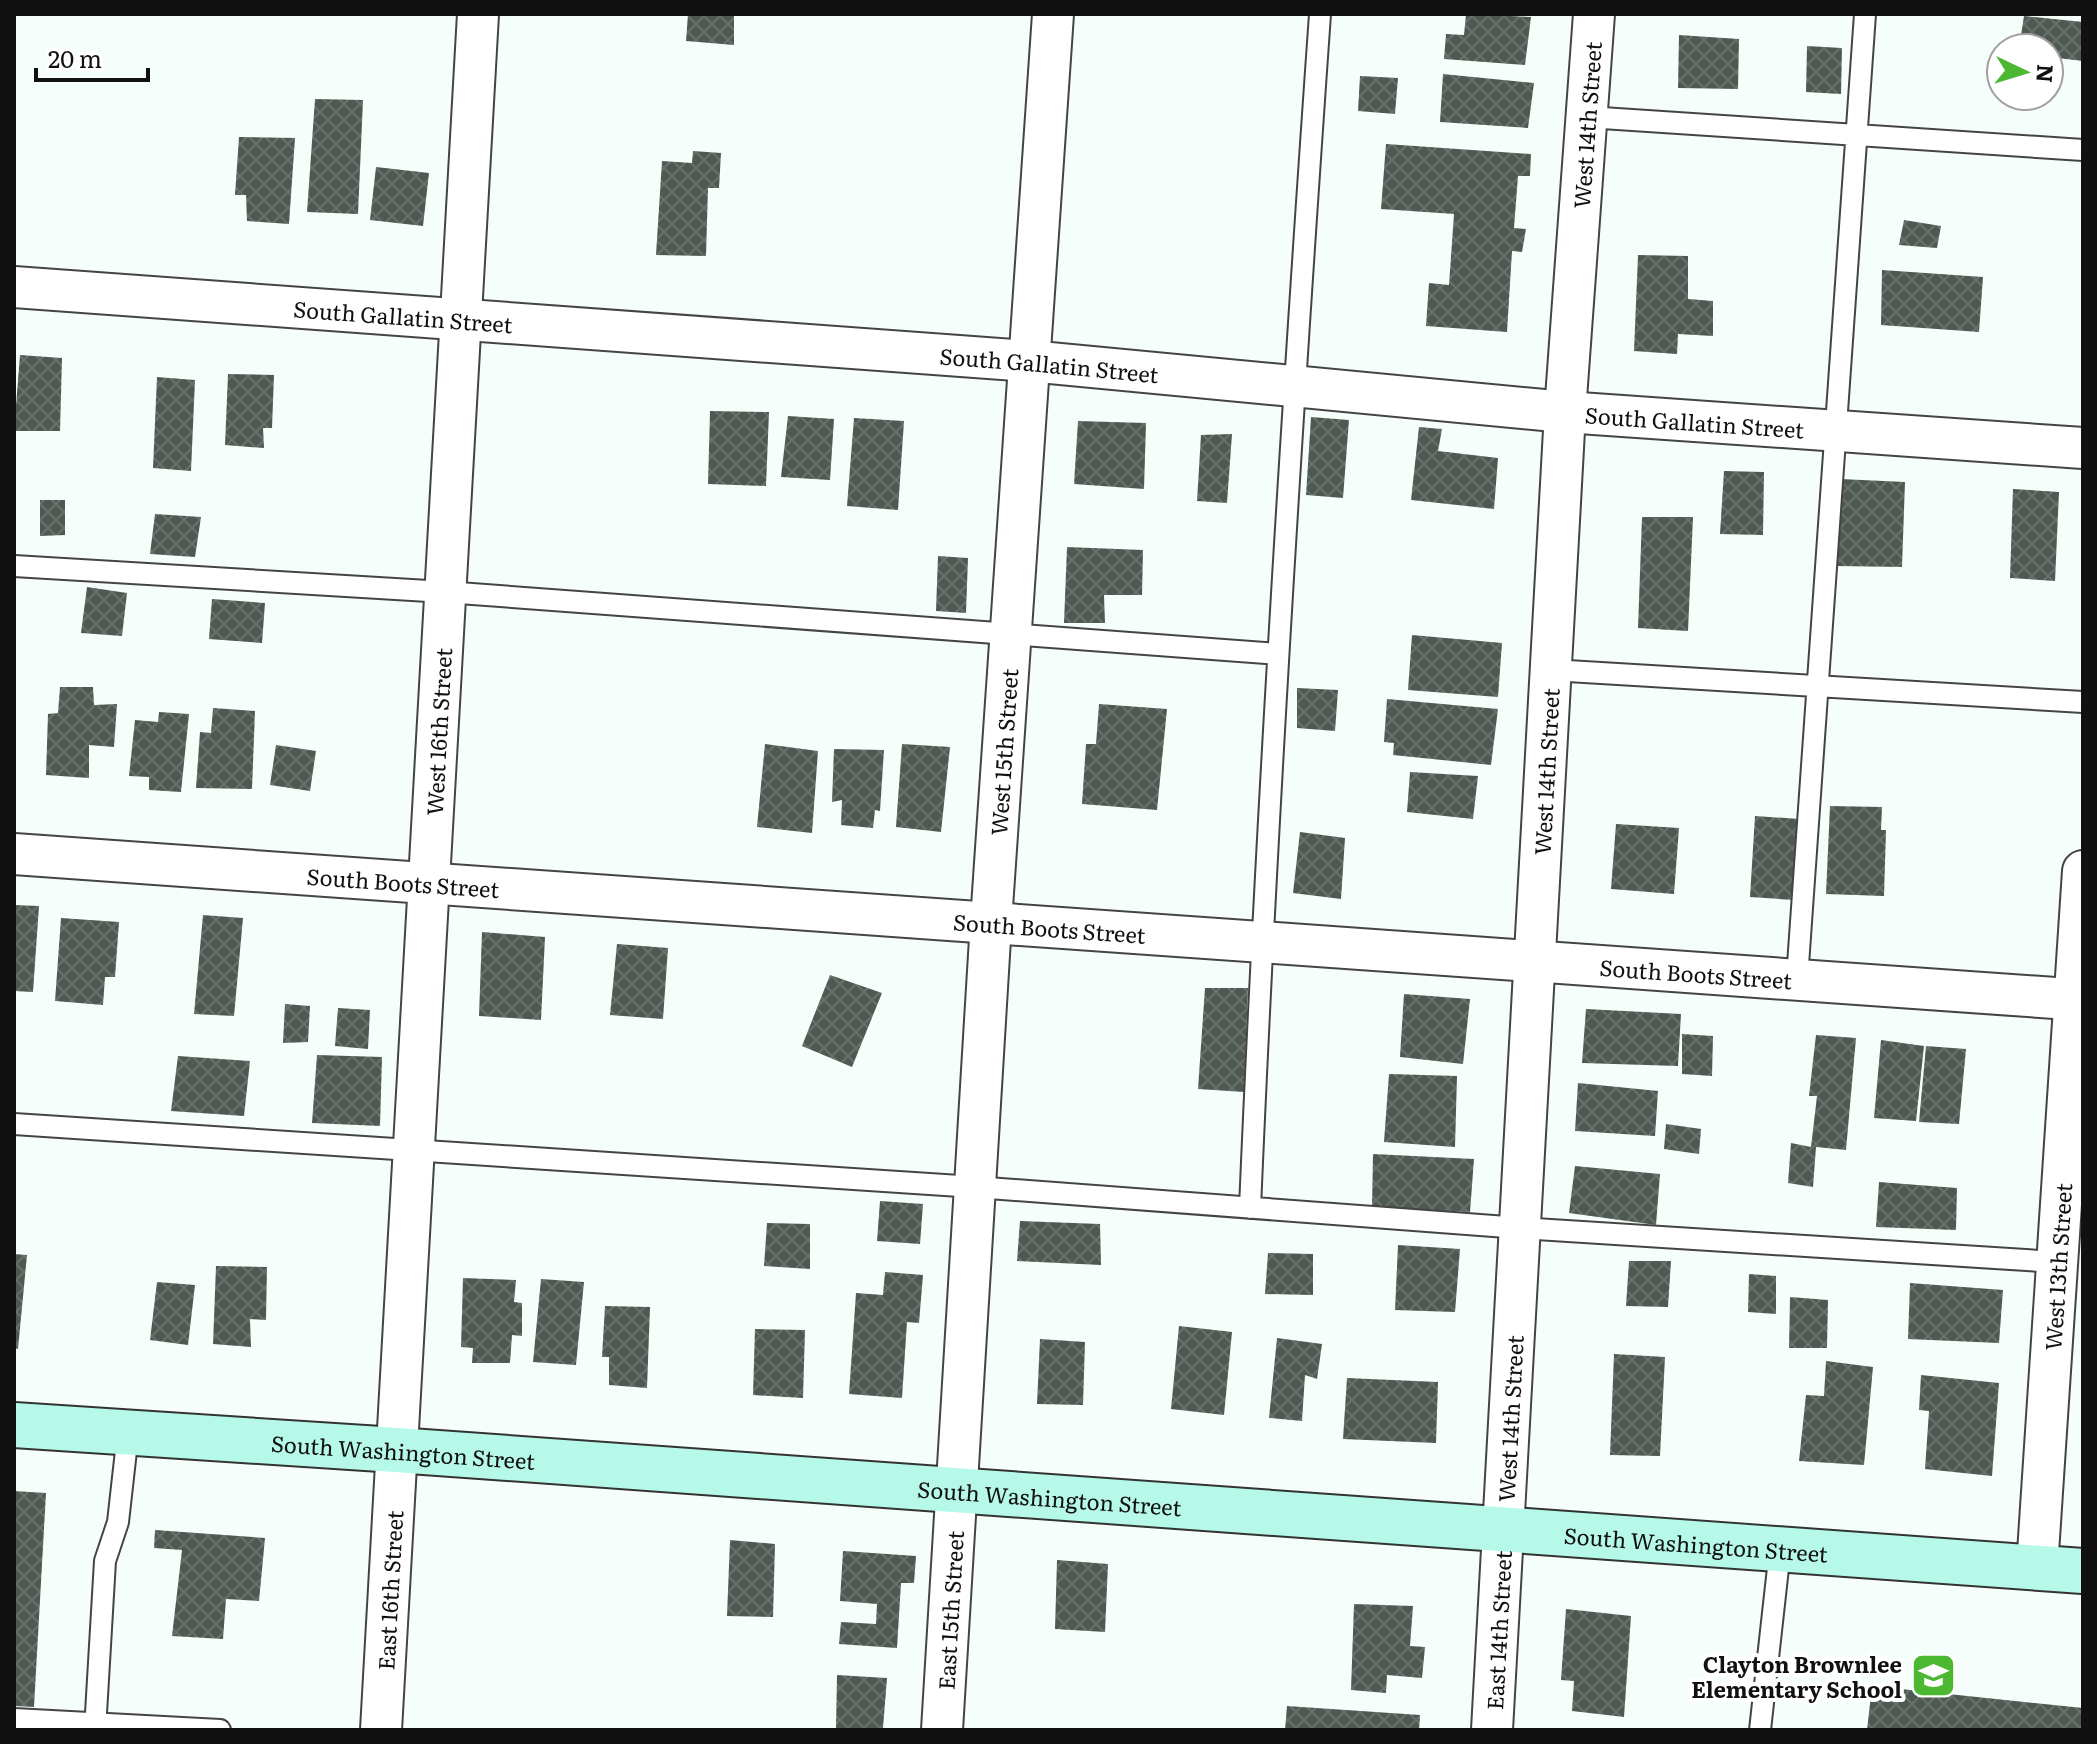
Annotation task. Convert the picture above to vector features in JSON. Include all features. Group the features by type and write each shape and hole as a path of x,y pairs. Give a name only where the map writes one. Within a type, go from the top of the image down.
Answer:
{"main road":[{"name":"South Washington Street","path":"14,1425 2083,1571"}],"street":[{"name":"West 16th Street","path":"396,1450 478,14"},
{"name":"West 15th Street","path":"957,1492 991,922 1053,14"},
{"name":"West 14th Street","path":"1503,1531 1565,412 1594,14"},
{"name":"South Gallatin Street","path":"14,287 1029,361 1565,412 2083,448"},
{"name":"South Boots Street","path":"14,854 2079,1000"},
{"name":"West 13th Street","path":"2037,1568 2057,1262 2079,1000 2083,871"},
{"name":"East 16th Street","path":"381,1730 396,1450"},
{"name":"East 15th Street","path":"942,1730 957,1492"},
{"name":"East 14th Street","path":"1492,1730 1503,1531"}],"lane":[{"path":"1250,1208 1261,942 1320,14"},
{"path":"1797,979 1865,14"},
{"path":"1587,117 2083,150"},
{"path":"14,566 445,592 1278,654"},
{"path":"1551,670 2083,702"},
{"path":"14,1124 2057,1262"},
{"path":"95,1727 105,1561 118,1522 128,1433"},
{"path":"1760,1730 1780,1550"},
{"path":"14,1719 95,1727 220,1730"}],"building":[{"path":"688,14 734,14 734,45 686,41"},
{"path":"1466,14 1531,17 1525,65 1444,59 1446,34 1464,35"},
{"path":"2024,16 2083,22 2083,61 2065,59 2065,32 2022,32"},
{"path":"1679,35 1739,39 1738,89 1678,88"},
{"path":"1807,46 1842,48 1841,94 1806,92"},
{"path":"1443,74 1534,83 1528,128 1440,122"},
{"path":"1360,76 1398,78 1395,114 1358,111"},
{"path":"315,99 363,100 358,214 307,212"},
{"path":"239,137 295,138 289,224 247,221 246,195 235,195"},
{"path":"1386,144 1531,154 1530,176 1518,176 1514,228 1526,229 1522,252 1512,251 1507,332 1426,326 1429,283 1449,285 1454,214 1381,209"},
{"path":"693,151 721,153 719,188 708,188 706,256 656,255 662,161 692,163"},
{"path":"376,167 429,173 423,226 370,220"},
{"path":"1904,220 1941,226 1937,248 1899,245"},
{"path":"1638,255 1688,256 1688,299 1713,301 1713,336 1678,334 1677,354 1634,351"},
{"path":"1882,270 1983,277 1979,332 1881,325"},
{"path":"20,355 62,358 60,431 14,431"},
{"path":"228,374 274,375 272,428 263,428 264,448 225,445"},
{"path":"157,377 195,380 191,471 153,468"},
{"path":"710,411 769,412 766,486 708,484"},
{"path":"788,416 834,419 830,480 781,477"},
{"path":"1311,417 1349,420 1343,498 1306,495"},
{"path":"854,418 904,421 898,510 847,506"},
{"path":"1078,421 1146,423 1144,489 1074,484"},
{"path":"1419,427 1442,429 1438,451 1498,458 1494,509 1411,500"},
{"path":"1232,434 1227,503 1197,501 1201,435"},
{"path":"1724,471 1764,472 1763,535 1720,534"},
{"path":"1840,479 1905,482 1902,567 1836,566"},
{"path":"2013,489 2059,492 2055,581 2010,578"},
{"path":"40,500 65,500 65,535 40,536"},
{"path":"155,514 201,517 195,557 150,554"},
{"path":"1642,517 1693,517 1688,631 1638,628"},
{"path":"1067,547 1143,550 1142,595 1104,595 1105,623 1064,623"},
{"path":"938,556 968,558 966,613 936,611"},
{"path":"87,587 127,593 122,636 81,633"},
{"path":"212,599 265,603 262,643 209,639"},
{"path":"1412,635 1502,643 1498,697 1408,690"},
{"path":"60,687 93,687 94,705 117,704 114,747 89,745 89,778 46,775 48,714 58,713"},
{"path":"1297,688 1338,690 1335,731 1297,728"},
{"path":"1387,699 1498,709 1491,765 1393,755 1394,743 1384,742"},
{"path":"1099,704 1167,709 1157,810 1082,804 1086,744 1096,744"},
{"path":"213,708 255,711 252,789 196,788 200,732 211,733"},
{"path":"159,712 189,714 181,792 149,790 149,777 129,776 135,720 158,722"},
{"path":"765,744 818,751 812,833 757,827"},
{"path":"902,744 950,747 941,832 896,827"},
{"path":"276,745 316,751 310,791 270,785"},
{"path":"834,749 884,750 880,811 875,810 873,828 841,825 842,800 832,802"},
{"path":"1410,772 1478,776 1473,819 1407,812"},
{"path":"1830,806 1882,807 1881,830 1886,830 1884,896 1826,894"},
{"path":"1755,816 1801,819 1793,900 1750,897"},
{"path":"1616,824 1679,828 1674,894 1611,889"},
{"path":"1300,832 1345,838 1341,899 1293,893"},
{"path":"14,905 39,906 33,992 14,991"},
{"path":"203,915 243,918 234,1016 194,1014"},
{"path":"61,918 119,922 115,977 105,977 103,1005 55,1001"},
{"path":"482,932 545,937 541,1020 479,1016"},
{"path":"617,944 668,948 663,1019 610,1015"},
{"path":"830,975 882,993 852,1067 802,1046"},
{"path":"1205,988 1248,988 1244,1092 1198,1089"},
{"path":"1404,994 1470,999 1463,1064 1400,1057"},
{"path":"285,1004 310,1006 308,1042 283,1043"},
{"path":"338,1008 370,1010 368,1049 335,1046"},
{"path":"1586,1009 1681,1014 1678,1066 1582,1063"},
{"path":"1682,1034 1713,1036 1712,1076 1682,1074"},
{"path":"1816,1035 1856,1038 1846,1150 1816,1147 1813,1187 1788,1183 1791,1143 1811,1147 1817,1096 1809,1096"},
{"path":"1881,1040 1924,1046 1916,1121 1874,1118"},
{"path":"1926,1046 1966,1049 1959,1124 1919,1122"},
{"path":"317,1055 382,1057 380,1126 312,1123"},
{"path":"178,1056 250,1061 244,1116 171,1111"},
{"path":"1389,1074 1457,1076 1455,1147 1384,1142"},
{"path":"1578,1083 1658,1091 1655,1136 1575,1131"},
{"path":"1666,1124 1701,1129 1699,1154 1664,1149"},
{"path":"1373,1154 1474,1159 1470,1212 1372,1208"},
{"path":"1575,1166 1660,1174 1656,1225 1569,1213"},
{"path":"1879,1182 1957,1188 1956,1230 1876,1227"},
{"path":"880,1201 923,1204 920,1244 877,1241"},
{"path":"1020,1221 1100,1224 1101,1265 1017,1261"},
{"path":"767,1223 810,1224 810,1269 764,1266"},
{"path":"1398,1245 1460,1249 1455,1312 1395,1310"},
{"path":"1268,1253 1313,1254 1313,1295 1265,1294"},
{"path":"14,1254 27,1255 18,1349 14,1348"},
{"path":"1629,1261 1671,1261 1668,1307 1626,1306"},
{"path":"216,1266 267,1267 266,1320 250,1319 251,1347 213,1344"},
{"path":"885,1272 923,1275 919,1323 907,1322 902,1398 849,1394 856,1293 883,1295"},
{"path":"1749,1274 1776,1276 1776,1314 1748,1312"},
{"path":"463,1278 516,1280 514,1302 522,1303 522,1336 512,1335 510,1363 472,1363 473,1348 461,1347"},
{"path":"541,1279 584,1282 576,1365 533,1362"},
{"path":"157,1282 195,1285 188,1345 150,1340"},
{"path":"1910,1283 2003,1290 1999,1343 1908,1339"},
{"path":"1790,1297 1828,1300 1827,1348 1789,1348"},
{"path":"605,1306 650,1307 647,1388 609,1385 609,1357 602,1357"},
{"path":"1179,1326 1232,1332 1224,1415 1171,1409"},
{"path":"755,1329 805,1330 803,1398 753,1395"},
{"path":"1277,1338 1322,1344 1317,1379 1305,1375 1302,1421 1269,1418"},
{"path":"1040,1339 1085,1342 1083,1405 1037,1404"},
{"path":"1614,1354 1665,1357 1660,1456 1610,1455"},
{"path":"1826,1361 1873,1367 1864,1465 1799,1461 1806,1395 1824,1396"},
{"path":"1921,1375 1999,1383 1992,1476 1925,1469 1929,1411 1919,1410"},
{"path":"1347,1378 1438,1382 1436,1443 1343,1439"},
{"path":"14,1491 46,1493 34,1707 14,1706"},
{"path":"155,1530 265,1538 259,1601 226,1599 223,1639 172,1636 182,1550 154,1548"},
{"path":"730,1540 775,1544 773,1617 727,1616"},
{"path":"843,1551 916,1556 914,1583 901,1583 897,1648 839,1644 841,1622 876,1624 877,1604 840,1601"},
{"path":"1057,1560 1108,1564 1105,1632 1055,1629"},
{"path":"1354,1604 1413,1606 1410,1646 1425,1647 1422,1678 1387,1675 1386,1693 1351,1690"},
{"path":"1566,1609 1631,1616 1624,1717 1572,1711 1574,1681 1561,1680"},
{"path":"837,1675 887,1678 883,1728 836,1728"},
{"path":"1872,1686 2083,1708 2083,1730 1867,1730"},
{"path":"1287,1706 1420,1715 1419,1730 1285,1730"}],"place":[{"name":"Clayton Brownlee Elementary School","path":"1933,1676"}]}
